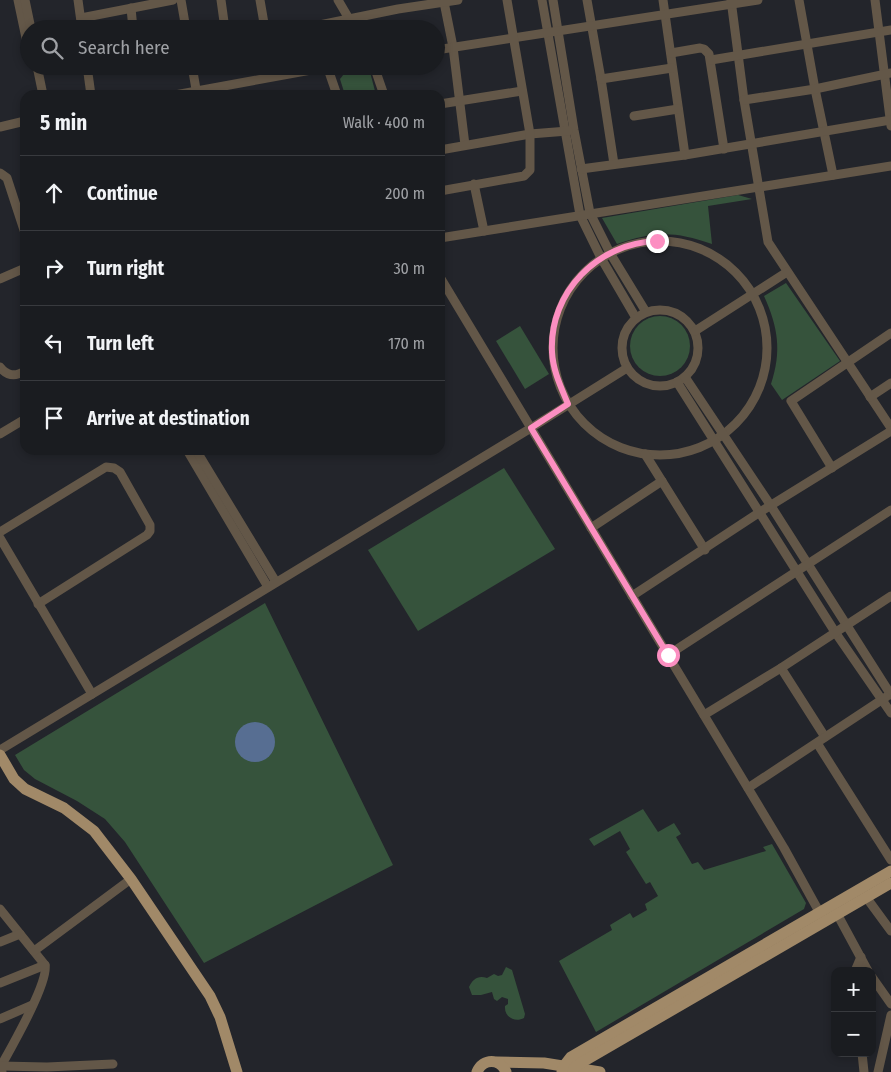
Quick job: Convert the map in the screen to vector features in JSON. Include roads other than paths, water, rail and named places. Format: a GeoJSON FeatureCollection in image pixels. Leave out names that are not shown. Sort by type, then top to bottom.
{"type":"FeatureCollection","features":[{"type":"Feature","properties":{"kind":"main road"},"geometry":{"type":"LineString","coordinates":[[0,755],[14,779],[25,789],[64,808],[94,831],[131,879],[210,996],[220,1016],[237,1072]]}},
{"type":"Feature","properties":{"kind":"main road"},"geometry":{"type":"LineString","coordinates":[[568,1069],[822,917],[891,871]]}},
{"type":"Feature","properties":{"kind":"main road"},"geometry":{"type":"LineString","coordinates":[[834,909],[866,896],[891,882]]}},
{"type":"Feature","properties":{"kind":"main road"},"geometry":{"type":"LineString","coordinates":[[568,1069],[571,1057],[822,917]]}},
{"type":"Feature","properties":{"kind":"main road"},"geometry":{"type":"LineString","coordinates":[[476,1071],[484,1063],[554,1060],[580,1052]]}},
{"type":"Feature","properties":{"kind":"main road"},"geometry":{"type":"LineString","coordinates":[[529,1061],[568,1069],[600,1072]]}},
{"type":"Feature","properties":{"kind":"main road"},"geometry":{"type":"LineString","coordinates":[[496,1062],[504,1067],[506,1072]]}},
{"type":"Feature","properties":{"kind":"street"},"geometry":{"type":"LineString","coordinates":[[18,0],[22,20]]}},
{"type":"Feature","properties":{"kind":"street"},"geometry":{"type":"LineString","coordinates":[[25,0],[28,20]]}},
{"type":"Feature","properties":{"kind":"street"},"geometry":{"type":"LineString","coordinates":[[78,0],[81,18],[173,0]]}},
{"type":"Feature","properties":{"kind":"street"},"geometry":{"type":"LineString","coordinates":[[181,0],[184,20]]}},
{"type":"Feature","properties":{"kind":"street"},"geometry":{"type":"LineString","coordinates":[[221,0],[224,20]]}},
{"type":"Feature","properties":{"kind":"street"},"geometry":{"type":"LineString","coordinates":[[260,0],[263,20]]}},
{"type":"Feature","properties":{"kind":"street"},"geometry":{"type":"LineString","coordinates":[[338,0],[349,18]]}},
{"type":"Feature","properties":{"kind":"street"},"geometry":{"type":"LineString","coordinates":[[340,20],[397,4],[458,0]]}},
{"type":"Feature","properties":{"kind":"street"},"geometry":{"type":"LineString","coordinates":[[445,190],[524,176],[530,170],[530,134],[506,0]]}},
{"type":"Feature","properties":{"kind":"street"},"geometry":{"type":"LineString","coordinates":[[542,0],[547,34],[569,131],[581,169],[590,214],[646,312]]}},
{"type":"Feature","properties":{"kind":"street"},"geometry":{"type":"LineString","coordinates":[[553,0],[580,215],[600,258],[636,318]]}},
{"type":"Feature","properties":{"kind":"street"},"geometry":{"type":"LineString","coordinates":[[587,0],[614,164]]}},
{"type":"Feature","properties":{"kind":"street"},"geometry":{"type":"LineString","coordinates":[[664,0],[685,156]]}},
{"type":"Feature","properties":{"kind":"street"},"geometry":{"type":"LineString","coordinates":[[445,48],[547,34],[732,2],[758,0]]}},
{"type":"Feature","properties":{"kind":"street"},"geometry":{"type":"LineString","coordinates":[[799,0],[823,132],[833,175]]}},
{"type":"Feature","properties":{"kind":"street"},"geometry":{"type":"LineString","coordinates":[[581,169],[685,156],[890,122],[888,74],[874,0]]}},
{"type":"Feature","properties":{"kind":"street"},"geometry":{"type":"LineString","coordinates":[[444,2],[453,47],[465,145]]}},
{"type":"Feature","properties":{"kind":"street"},"geometry":{"type":"LineString","coordinates":[[632,596],[705,550],[760,512],[891,430],[768,242],[737,56],[732,2]]}},
{"type":"Feature","properties":{"kind":"street"},"geometry":{"type":"LineString","coordinates":[[131,8],[132,20]]}},
{"type":"Feature","properties":{"kind":"street"},"geometry":{"type":"LineString","coordinates":[[711,60],[891,30]]}},
{"type":"Feature","properties":{"kind":"street"},"geometry":{"type":"LineString","coordinates":[[671,53],[700,48],[706,51],[711,60],[724,149]]}},
{"type":"Feature","properties":{"kind":"street"},"geometry":{"type":"LineString","coordinates":[[601,79],[672,68]]}},
{"type":"Feature","properties":{"kind":"street"},"geometry":{"type":"LineString","coordinates":[[744,100],[815,90],[888,74]]}},
{"type":"Feature","properties":{"kind":"street"},"geometry":{"type":"LineString","coordinates":[[33,75],[35,90]]}},
{"type":"Feature","properties":{"kind":"street"},"geometry":{"type":"LineString","coordinates":[[39,75],[42,90]]}},
{"type":"Feature","properties":{"kind":"street"},"geometry":{"type":"LineString","coordinates":[[89,75],[90,90]]}},
{"type":"Feature","properties":{"kind":"street"},"geometry":{"type":"LineString","coordinates":[[194,75],[196,90]]}},
{"type":"Feature","properties":{"kind":"street"},"geometry":{"type":"LineString","coordinates":[[212,90],[288,75]]}},
{"type":"Feature","properties":{"kind":"street"},"geometry":{"type":"LineString","coordinates":[[331,75],[336,90]]}},
{"type":"Feature","properties":{"kind":"street"},"geometry":{"type":"LineString","coordinates":[[377,75],[382,90]]}},
{"type":"Feature","properties":{"kind":"street"},"geometry":{"type":"LineString","coordinates":[[445,103],[522,92]]}},
{"type":"Feature","properties":{"kind":"street"},"geometry":{"type":"LineString","coordinates":[[634,116],[678,109]]}},
{"type":"Feature","properties":{"kind":"street"},"geometry":{"type":"LineString","coordinates":[[0,125],[20,122]]}},
{"type":"Feature","properties":{"kind":"street"},"geometry":{"type":"LineString","coordinates":[[445,149],[530,134],[569,131]]}},
{"type":"Feature","properties":{"kind":"street"},"geometry":{"type":"LineString","coordinates":[[445,237],[891,166]]}},
{"type":"Feature","properties":{"kind":"street"},"geometry":{"type":"LineString","coordinates":[[0,173],[7,178],[20,218]]}},
{"type":"Feature","properties":{"kind":"street"},"geometry":{"type":"LineString","coordinates":[[474,184],[484,231]]}},
{"type":"Feature","properties":{"kind":"street"},"geometry":{"type":"LineString","coordinates":[[674,241],[697,247],[733,268],[754,293],[762,312],[767,332],[768,353],[765,374],[756,397],[742,417],[715,440],[693,450],[669,455],[645,454],[615,445],[588,428],[568,404],[557,379],[552,352],[555,324],[564,299],[580,276],[600,258],[610,252],[640,242],[674,241]]}},
{"type":"Feature","properties":{"kind":"street"},"geometry":{"type":"LineString","coordinates":[[0,279],[20,270]]}},
{"type":"Feature","properties":{"kind":"street"},"geometry":{"type":"LineString","coordinates":[[695,331],[787,272]]}},
{"type":"Feature","properties":{"kind":"street"},"geometry":{"type":"LineString","coordinates":[[445,285],[784,848],[822,917]]}},
{"type":"Feature","properties":{"kind":"street"},"geometry":{"type":"LineString","coordinates":[[660,309],[674,312],[687,320],[695,331],[699,348],[695,364],[681,380],[664,386],[650,385],[637,378],[627,368],[622,355],[622,341],[627,328],[636,318],[646,312],[660,309]]}},
{"type":"Feature","properties":{"kind":"street"},"geometry":{"type":"LineString","coordinates":[[832,468],[791,401],[891,333]]}},
{"type":"Feature","properties":{"kind":"street"},"geometry":{"type":"LineString","coordinates":[[0,366],[6,374],[12,376],[20,374]]}},
{"type":"Feature","properties":{"kind":"street"},"geometry":{"type":"LineString","coordinates":[[0,750],[627,368]]}},
{"type":"Feature","properties":{"kind":"street"},"geometry":{"type":"LineString","coordinates":[[681,380],[724,434],[847,624],[889,696],[891,713]]}},
{"type":"Feature","properties":{"kind":"street"},"geometry":{"type":"LineString","coordinates":[[681,380],[715,440],[835,632],[889,696]]}},
{"type":"Feature","properties":{"kind":"street"},"geometry":{"type":"LineString","coordinates":[[870,397],[891,382]]}},
{"type":"Feature","properties":{"kind":"street"},"geometry":{"type":"LineString","coordinates":[[0,434],[20,422]]}},
{"type":"Feature","properties":{"kind":"street"},"geometry":{"type":"LineString","coordinates":[[645,454],[705,550]]}},
{"type":"Feature","properties":{"kind":"street"},"geometry":{"type":"LineString","coordinates":[[190,455],[272,584]]}},
{"type":"Feature","properties":{"kind":"street"},"geometry":{"type":"LineString","coordinates":[[199,455],[229,514]]}},
{"type":"Feature","properties":{"kind":"street"},"geometry":{"type":"LineString","coordinates":[[0,532],[106,467],[114,468],[120,472],[150,525],[150,531],[147,535],[38,604]]}},
{"type":"Feature","properties":{"kind":"street"},"geometry":{"type":"LineString","coordinates":[[591,528],[662,481]]}},
{"type":"Feature","properties":{"kind":"street"},"geometry":{"type":"LineString","coordinates":[[668,655],[891,510]]}},
{"type":"Feature","properties":{"kind":"street"},"geometry":{"type":"LineString","coordinates":[[0,538],[92,694]]}},
{"type":"Feature","properties":{"kind":"street"},"geometry":{"type":"LineString","coordinates":[[704,715],[781,668],[891,596]]}},
{"type":"Feature","properties":{"kind":"street"},"geometry":{"type":"LineString","coordinates":[[781,668],[825,736]]}},
{"type":"Feature","properties":{"kind":"street"},"geometry":{"type":"LineString","coordinates":[[748,788],[889,696]]}},
{"type":"Feature","properties":{"kind":"street"},"geometry":{"type":"LineString","coordinates":[[816,743],[891,860]]}},
{"type":"Feature","properties":{"kind":"street"},"geometry":{"type":"LineString","coordinates":[[34,951],[131,879]]}},
{"type":"Feature","properties":{"kind":"street"},"geometry":{"type":"LineString","coordinates":[[866,896],[891,931]]}},
{"type":"Feature","properties":{"kind":"street"},"geometry":{"type":"LineString","coordinates":[[0,909],[45,965],[46,971],[32,1005],[1,1068],[49,1070],[112,1064]]}},
{"type":"Feature","properties":{"kind":"street"},"geometry":{"type":"LineString","coordinates":[[834,909],[866,967]]}},
{"type":"Feature","properties":{"kind":"street"},"geometry":{"type":"LineString","coordinates":[[0,942],[20,934]]}},
{"type":"Feature","properties":{"kind":"street"},"geometry":{"type":"LineString","coordinates":[[856,967],[861,957]]}},
{"type":"Feature","properties":{"kind":"street"},"geometry":{"type":"LineString","coordinates":[[0,983],[45,965]]}},
{"type":"Feature","properties":{"kind":"street"},"geometry":{"type":"LineString","coordinates":[[876,983],[891,1004]]}},
{"type":"Feature","properties":{"kind":"street"},"geometry":{"type":"LineString","coordinates":[[0,1018],[32,1005]]}},
{"type":"Feature","properties":{"kind":"street"},"geometry":{"type":"LineString","coordinates":[[878,1072],[891,1015]]}},
{"type":"Feature","properties":{"kind":"street"},"geometry":{"type":"LineString","coordinates":[[862,1057],[864,1072]]}},
{"type":"Feature","properties":{"kind":"water"},"geometry":{"type":"Polygon","coordinates":[[[259,722],[266,725],[272,731],[275,742],[274,750],[266,759],[259,762],[251,762],[244,759],[236,750],[235,738],[238,731],[247,723],[259,722]]]}}]}
